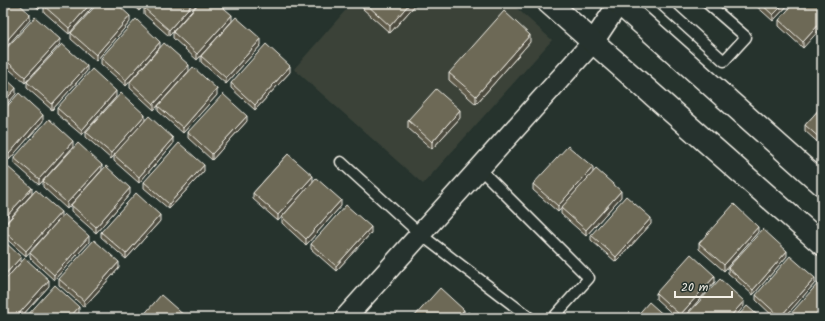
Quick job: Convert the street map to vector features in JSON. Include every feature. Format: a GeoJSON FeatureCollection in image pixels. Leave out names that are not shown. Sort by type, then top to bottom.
{"type":"FeatureCollection","features":[{"type":"Feature","properties":{"kind":"street"},"geometry":{"type":"LineString","coordinates":[[549,3],[822,244]]}},
{"type":"Feature","properties":{"kind":"street"},"geometry":{"type":"LineString","coordinates":[[345,318],[592,42],[619,3],[822,184]]}},
{"type":"Feature","properties":{"kind":"lane"},"geometry":{"type":"LineString","coordinates":[[660,3],[724,61],[746,37],[707,3]]}},
{"type":"Feature","properties":{"kind":"lane"},"geometry":{"type":"LineString","coordinates":[[342,162],[420,234],[530,318]]}},
{"type":"Feature","properties":{"kind":"lane"},"geometry":{"type":"LineString","coordinates":[[479,168],[589,278],[553,318]]}},
{"type":"Feature","properties":{"kind":"shaded area"},"geometry":{"type":"Polygon","coordinates":[[[352,3],[511,3],[552,40],[423,184],[294,69],[352,3]]]}},
{"type":"Feature","properties":{"kind":"building"},"geometry":{"type":"Polygon","coordinates":[[[3,3],[18,3],[30,14],[3,45],[3,3]]]}},
{"type":"Feature","properties":{"kind":"building"},"geometry":{"type":"Polygon","coordinates":[[[47,3],[91,3],[69,28],[44,6],[47,3]]]}},
{"type":"Feature","properties":{"kind":"building"},"geometry":{"type":"Polygon","coordinates":[[[98,3],[116,3],[130,16],[96,55],[71,33],[98,3]]]}},
{"type":"Feature","properties":{"kind":"building"},"geometry":{"type":"Polygon","coordinates":[[[149,3],[193,3],[169,30],[144,8],[149,3]]]}},
{"type":"Feature","properties":{"kind":"building"},"geometry":{"type":"Polygon","coordinates":[[[199,3],[218,3],[232,15],[197,54],[173,32],[199,3]]]}},
{"type":"Feature","properties":{"kind":"building"},"geometry":{"type":"Polygon","coordinates":[[[365,3],[410,3],[390,26],[365,3]]]}},
{"type":"Feature","properties":{"kind":"building"},"geometry":{"type":"Polygon","coordinates":[[[760,3],[785,3],[773,15],[760,3]]]}},
{"type":"Feature","properties":{"kind":"building"},"geometry":{"type":"Polygon","coordinates":[[[794,3],[822,3],[822,21],[803,42],[779,20],[794,3]]]}},
{"type":"Feature","properties":{"kind":"building"},"geometry":{"type":"Polygon","coordinates":[[[504,11],[530,35],[476,96],[449,73],[504,11]]]}},
{"type":"Feature","properties":{"kind":"building"},"geometry":{"type":"Polygon","coordinates":[[[35,17],[60,39],[25,77],[3,58],[3,52],[35,17]]]}},
{"type":"Feature","properties":{"kind":"building"},"geometry":{"type":"Polygon","coordinates":[[[236,17],[261,39],[226,78],[201,56],[236,17]]]}},
{"type":"Feature","properties":{"kind":"building"},"geometry":{"type":"Polygon","coordinates":[[[136,19],[160,42],[126,80],[101,58],[136,19]]]}},
{"type":"Feature","properties":{"kind":"building"},"geometry":{"type":"Polygon","coordinates":[[[164,43],[189,65],[154,104],[130,82],[164,43]]]}},
{"type":"Feature","properties":{"kind":"building"},"geometry":{"type":"Polygon","coordinates":[[[62,44],[87,66],[52,104],[27,82],[62,44]]]}},
{"type":"Feature","properties":{"kind":"building"},"geometry":{"type":"Polygon","coordinates":[[[266,44],[290,66],[255,105],[231,83],[266,44]]]}},
{"type":"Feature","properties":{"kind":"building"},"geometry":{"type":"Polygon","coordinates":[[[193,67],[217,89],[183,128],[158,106],[193,67]]]}},
{"type":"Feature","properties":{"kind":"building"},"geometry":{"type":"Polygon","coordinates":[[[92,69],[116,91],[82,130],[57,108],[92,69]]]}},
{"type":"Feature","properties":{"kind":"building"},"geometry":{"type":"Polygon","coordinates":[[[3,76],[16,88],[3,103],[3,76]]]}},
{"type":"Feature","properties":{"kind":"building"},"geometry":{"type":"Polygon","coordinates":[[[436,89],[460,110],[432,142],[408,120],[436,89]]]}},
{"type":"Feature","properties":{"kind":"building"},"geometry":{"type":"Polygon","coordinates":[[[19,93],[43,115],[9,154],[3,149],[3,111],[19,93]]]}},
{"type":"Feature","properties":{"kind":"building"},"geometry":{"type":"Polygon","coordinates":[[[121,93],[145,115],[111,153],[86,132],[121,93]]]}},
{"type":"Feature","properties":{"kind":"building"},"geometry":{"type":"Polygon","coordinates":[[[223,94],[247,116],[212,154],[188,132],[223,94]]]}},
{"type":"Feature","properties":{"kind":"building"},"geometry":{"type":"Polygon","coordinates":[[[822,106],[822,140],[805,125],[822,106]]]}},
{"type":"Feature","properties":{"kind":"building"},"geometry":{"type":"Polygon","coordinates":[[[149,116],[173,138],[139,177],[114,155],[149,116]]]}},
{"type":"Feature","properties":{"kind":"building"},"geometry":{"type":"Polygon","coordinates":[[[49,119],[73,141],[39,179],[14,158],[49,119]]]}},
{"type":"Feature","properties":{"kind":"building"},"geometry":{"type":"Polygon","coordinates":[[[78,143],[102,165],[67,203],[43,181],[78,143]]]}},
{"type":"Feature","properties":{"kind":"building"},"geometry":{"type":"Polygon","coordinates":[[[179,143],[204,165],[169,204],[144,182],[179,143]]]}},
{"type":"Feature","properties":{"kind":"building"},"geometry":{"type":"Polygon","coordinates":[[[568,146],[593,167],[558,206],[533,184],[568,146]]]}},
{"type":"Feature","properties":{"kind":"building"},"geometry":{"type":"Polygon","coordinates":[[[288,154],[313,176],[278,215],[253,193],[288,154]]]}},
{"type":"Feature","properties":{"kind":"building"},"geometry":{"type":"Polygon","coordinates":[[[7,166],[32,188],[3,220],[3,171],[7,166]]]}},
{"type":"Feature","properties":{"kind":"building"},"geometry":{"type":"Polygon","coordinates":[[[106,166],[130,188],[96,227],[71,205],[106,166]]]}},
{"type":"Feature","properties":{"kind":"building"},"geometry":{"type":"Polygon","coordinates":[[[596,169],[621,191],[586,230],[561,208],[596,169]]]}},
{"type":"Feature","properties":{"kind":"building"},"geometry":{"type":"Polygon","coordinates":[[[316,178],[341,200],[306,239],[282,217],[316,178]]]}},
{"type":"Feature","properties":{"kind":"building"},"geometry":{"type":"Polygon","coordinates":[[[36,190],[61,212],[26,251],[3,230],[3,227],[36,190]]]}},
{"type":"Feature","properties":{"kind":"building"},"geometry":{"type":"Polygon","coordinates":[[[136,193],[160,215],[126,254],[101,232],[136,193]]]}},
{"type":"Feature","properties":{"kind":"building"},"geometry":{"type":"Polygon","coordinates":[[[626,196],[651,218],[616,257],[591,235],[626,196]]]}},
{"type":"Feature","properties":{"kind":"building"},"geometry":{"type":"Polygon","coordinates":[[[734,204],[758,227],[724,265],[699,243],[734,204]]]}},
{"type":"Feature","properties":{"kind":"building"},"geometry":{"type":"Polygon","coordinates":[[[346,205],[371,227],[336,266],[311,244],[346,205]]]}},
{"type":"Feature","properties":{"kind":"building"},"geometry":{"type":"Polygon","coordinates":[[[64,214],[89,236],[54,275],[30,253],[64,214]]]}},
{"type":"Feature","properties":{"kind":"building"},"geometry":{"type":"Polygon","coordinates":[[[763,229],[787,251],[753,290],[728,268],[763,229]]]}},
{"type":"Feature","properties":{"kind":"building"},"geometry":{"type":"Polygon","coordinates":[[[3,240],[21,257],[3,277],[3,240]]]}},
{"type":"Feature","properties":{"kind":"building"},"geometry":{"type":"Polygon","coordinates":[[[94,240],[119,262],[84,301],[59,279],[94,240]]]}},
{"type":"Feature","properties":{"kind":"building"},"geometry":{"type":"Polygon","coordinates":[[[691,254],[715,276],[680,315],[656,293],[691,254]]]}},
{"type":"Feature","properties":{"kind":"building"},"geometry":{"type":"Polygon","coordinates":[[[790,256],[815,278],[780,317],[756,295],[790,256]]]}},
{"type":"Feature","properties":{"kind":"building"},"geometry":{"type":"Polygon","coordinates":[[[25,258],[49,280],[15,318],[13,318],[3,309],[3,282],[25,258]]]}},
{"type":"Feature","properties":{"kind":"building"},"geometry":{"type":"Polygon","coordinates":[[[720,279],[744,301],[729,318],[686,318],[685,317],[720,279]]]}},
{"type":"Feature","properties":{"kind":"building"},"geometry":{"type":"Polygon","coordinates":[[[820,281],[822,283],[822,318],[787,318],[820,281]]]}},
{"type":"Feature","properties":{"kind":"building"},"geometry":{"type":"Polygon","coordinates":[[[55,285],[79,307],[69,318],[25,318],[55,285]]]}},
{"type":"Feature","properties":{"kind":"building"},"geometry":{"type":"Polygon","coordinates":[[[440,288],[464,310],[457,318],[413,318],[440,288]]]}},
{"type":"Feature","properties":{"kind":"building"},"geometry":{"type":"Polygon","coordinates":[[[161,295],[186,317],[141,318],[161,295]]]}},
{"type":"Feature","properties":{"kind":"building"},"geometry":{"type":"Polygon","coordinates":[[[649,302],[667,318],[635,318],[649,302]]]}},
{"type":"Feature","properties":{"kind":"building"},"geometry":{"type":"Polygon","coordinates":[[[747,306],[761,318],[736,318],[747,306]]]}},
{"type":"Feature","properties":{"kind":"building"},"geometry":{"type":"Polygon","coordinates":[[[468,312],[475,318],[463,318],[468,312]]]}}]}
